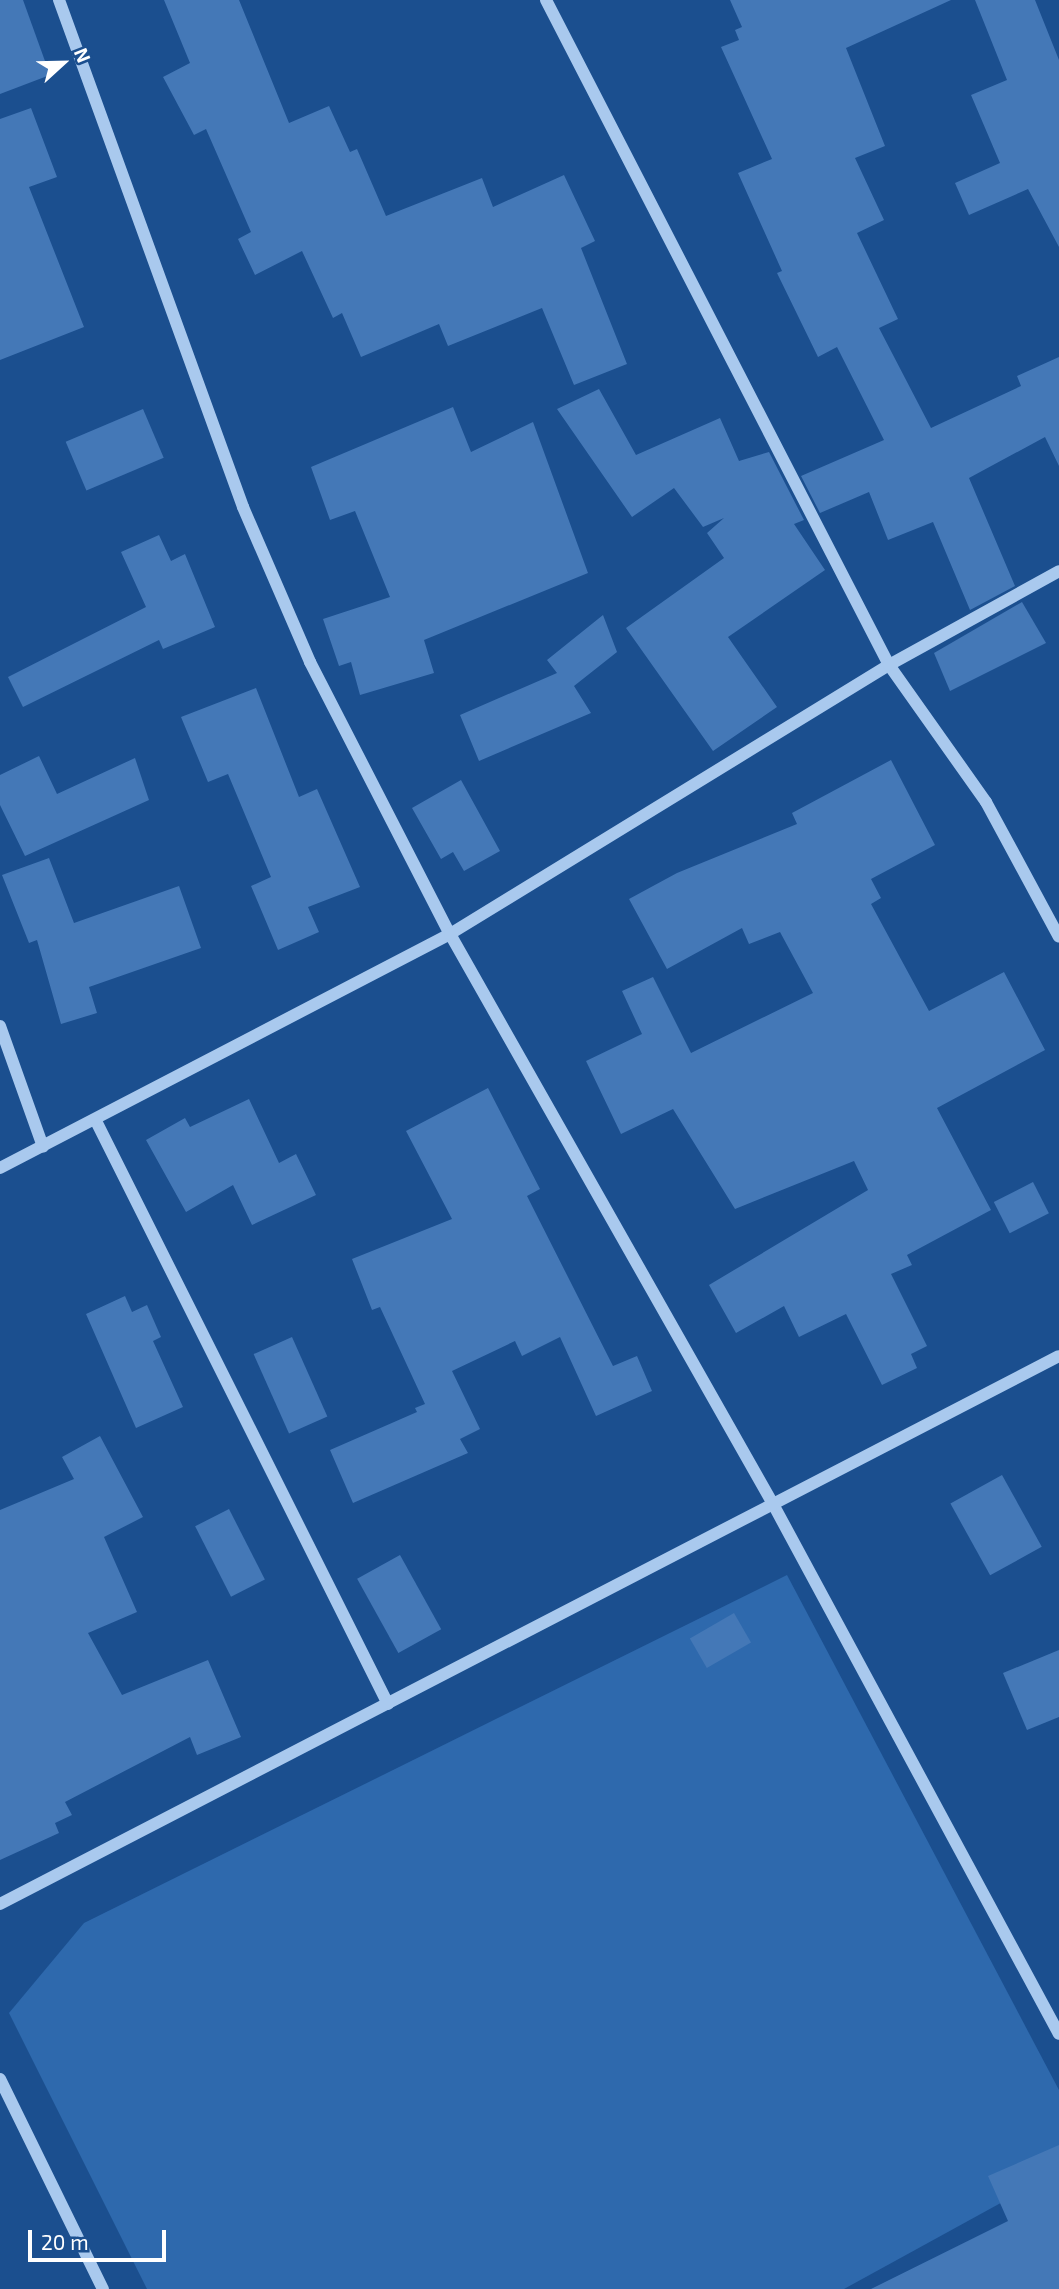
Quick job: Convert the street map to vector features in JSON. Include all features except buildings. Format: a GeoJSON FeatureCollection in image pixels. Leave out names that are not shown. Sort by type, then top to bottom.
{"type":"FeatureCollection","features":[{"type":"Feature","properties":{"kind":"street"},"geometry":{"type":"LineString","coordinates":[[60,0],[243,507],[310,662],[450,934],[773,1504],[1059,2034]]}},
{"type":"Feature","properties":{"kind":"street"},"geometry":{"type":"LineString","coordinates":[[546,0],[889,665],[986,802],[1059,937]]}},
{"type":"Feature","properties":{"kind":"street"},"geometry":{"type":"LineString","coordinates":[[0,1168],[96,1121],[450,934],[889,665],[1059,571]]}},
{"type":"Feature","properties":{"kind":"street"},"geometry":{"type":"LineString","coordinates":[[0,1026],[43,1147]]}},
{"type":"Feature","properties":{"kind":"street"},"geometry":{"type":"LineString","coordinates":[[96,1121],[388,1704]]}},
{"type":"Feature","properties":{"kind":"street"},"geometry":{"type":"LineString","coordinates":[[0,1904],[1059,1356]]}},
{"type":"Feature","properties":{"kind":"street"},"geometry":{"type":"LineString","coordinates":[[0,2079],[103,2289]]}},
{"type":"Feature","properties":{"kind":"shaded area"},"geometry":{"type":"Polygon","coordinates":[[[787,1575],[1059,2090],[1059,2171],[844,2289],[147,2289],[9,2013],[84,1923],[787,1575]]]}}]}
